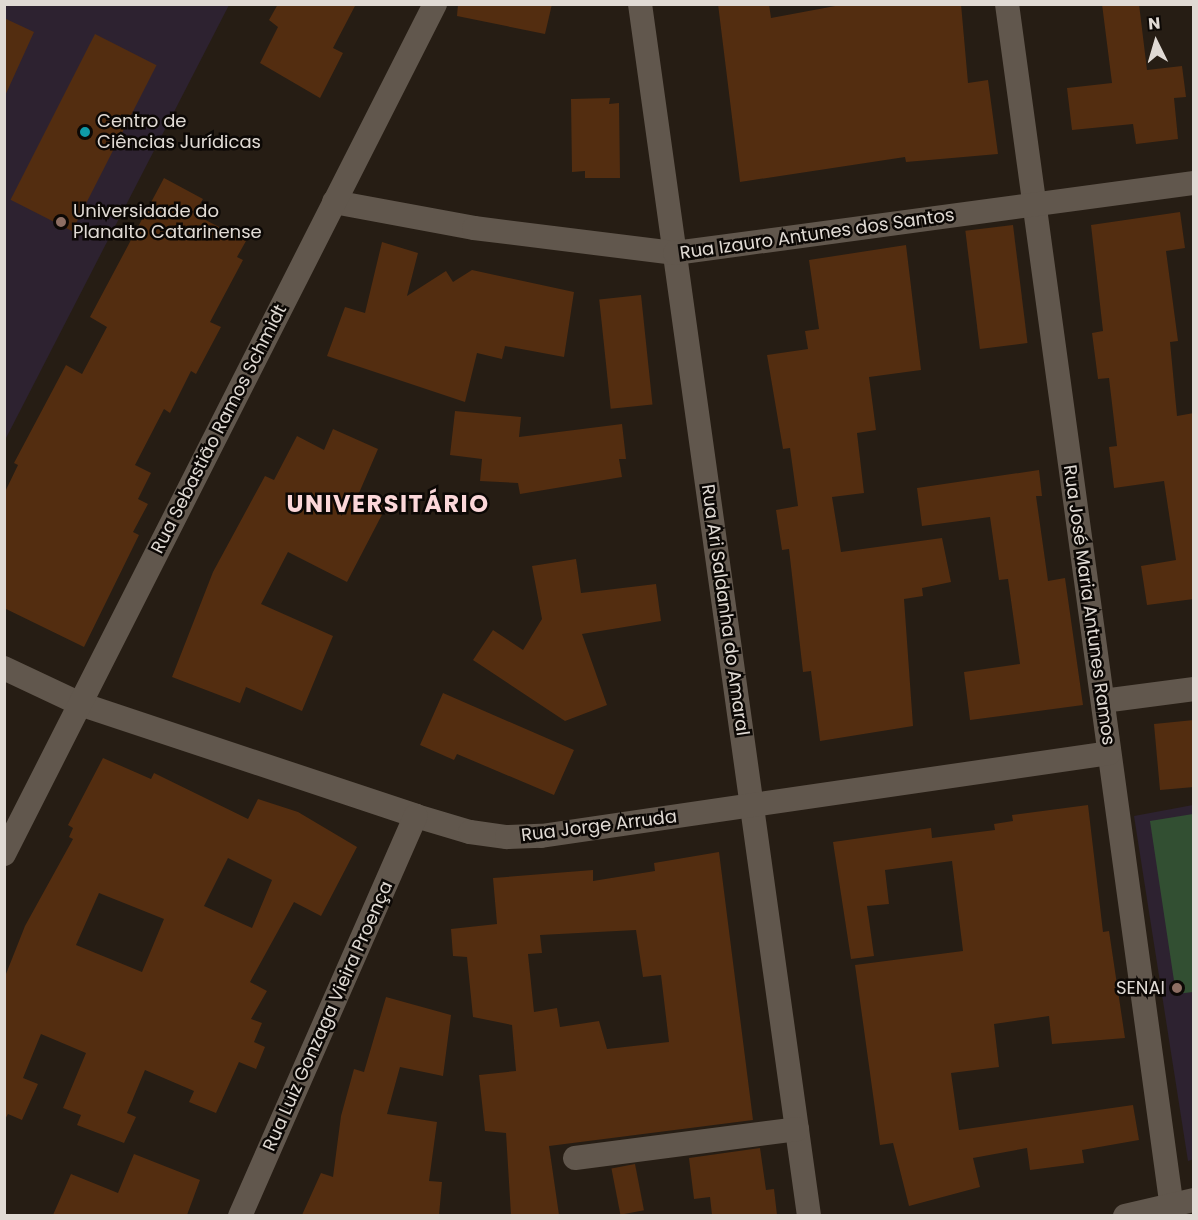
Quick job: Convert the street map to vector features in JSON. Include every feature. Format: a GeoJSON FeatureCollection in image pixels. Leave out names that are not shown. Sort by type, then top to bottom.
{"type":"FeatureCollection","features":[{"type":"Feature","properties":{"kind":"street","name":"Rua Sebastião Ramos Schmidt"},"geometry":{"type":"LineString","coordinates":[[4,854],[435,4]]}},
{"type":"Feature","properties":{"kind":"street","name":"Rua Ari Saldanha do Amaral"},"geometry":{"type":"LineString","coordinates":[[640,4],[809,1215]]}},
{"type":"Feature","properties":{"kind":"street","name":"Rua José Maria Antunes Ramos"},"geometry":{"type":"LineString","coordinates":[[1007,4],[1109,753],[1179,1207]]}},
{"type":"Feature","properties":{"kind":"street","name":"Rua Izauro Antunes dos Santos"},"geometry":{"type":"LineString","coordinates":[[334,202],[474,228],[675,253],[1194,183]]}},
{"type":"Feature","properties":{"kind":"street","name":"Rua Jorge Arruda"},"geometry":{"type":"LineString","coordinates":[[4,668],[80,704],[416,816],[470,832],[507,837],[752,806],[1109,753]]}},
{"type":"Feature","properties":{"kind":"street"},"geometry":{"type":"LineString","coordinates":[[1102,701],[1194,689]]}},
{"type":"Feature","properties":{"kind":"street","name":"Rua Luiz Gonzaga Vieira Proença"},"geometry":{"type":"LineString","coordinates":[[240,1215],[416,816]]}},
{"type":"Feature","properties":{"kind":"street"},"geometry":{"type":"LineString","coordinates":[[575,1158],[797,1129]]}},
{"type":"Feature","properties":{"kind":"street"},"geometry":{"type":"LineString","coordinates":[[1125,1215],[1179,1207]]}},
{"type":"Feature","properties":{"kind":"shaded area","name":"Universidade do Planalto Catarinense"},"geometry":{"type":"Polygon","coordinates":[[[5,5],[229,5],[5,440],[5,5]]]}},
{"type":"Feature","properties":{"kind":"shaded area","name":"SENAI"},"geometry":{"type":"Polygon","coordinates":[[[1193,805],[1194,1159],[1188,1161],[1134,816],[1193,805]]]}},
{"type":"Feature","properties":{"kind":"green space"},"geometry":{"type":"Polygon","coordinates":[[[1193,814],[1193,992],[1176,994],[1150,821],[1193,814]]]}},
{"type":"Feature","properties":{"kind":"building"},"geometry":{"type":"Polygon","coordinates":[[[278,4],[356,4],[333,48],[343,53],[320,98],[260,63],[278,27],[269,20],[278,4]]]}},
{"type":"Feature","properties":{"kind":"building"},"geometry":{"type":"Polygon","coordinates":[[[458,4],[552,4],[545,34],[457,16],[458,4]]]}},
{"type":"Feature","properties":{"kind":"building"},"geometry":{"type":"Polygon","coordinates":[[[718,4],[769,4],[771,18],[846,4],[961,4],[968,83],[988,80],[998,154],[906,162],[905,157],[740,182],[718,4]]]}},
{"type":"Feature","properties":{"kind":"building"},"geometry":{"type":"Polygon","coordinates":[[[1102,4],[1139,4],[1147,70],[1182,66],[1186,97],[1174,98],[1178,139],[1136,144],[1133,124],[1072,130],[1067,88],[1112,83],[1102,4]]]}},
{"type":"Feature","properties":{"kind":"building"},"geometry":{"type":"Polygon","coordinates":[[[4,18],[34,32],[4,98],[4,18]]]}},
{"type":"Feature","properties":{"kind":"building","name":"Centro de Ciências Jurídicas"},"geometry":{"type":"Polygon","coordinates":[[[95,34],[156,65],[72,231],[11,200],[95,34]]]}},
{"type":"Feature","properties":{"kind":"building"},"geometry":{"type":"Polygon","coordinates":[[[610,98],[609,104],[619,103],[620,178],[585,178],[585,171],[572,172],[571,99],[610,98]]]}},
{"type":"Feature","properties":{"kind":"building"},"geometry":{"type":"Polygon","coordinates":[[[164,178],[203,199],[194,214],[246,241],[237,257],[243,260],[210,322],[221,327],[196,374],[191,371],[170,413],[164,409],[135,465],[151,473],[138,499],[148,504],[133,532],[139,535],[84,647],[4,608],[4,494],[18,465],[14,463],[66,365],[82,374],[107,327],[90,317],[164,178]]]}},
{"type":"Feature","properties":{"kind":"building"},"geometry":{"type":"Polygon","coordinates":[[[1180,212],[1185,248],[1166,251],[1178,341],[1170,342],[1177,416],[1194,413],[1194,599],[1147,605],[1141,566],[1176,560],[1164,481],[1114,488],[1109,447],[1117,446],[1109,378],[1098,379],[1092,333],[1103,331],[1091,225],[1180,212]]]}},
{"type":"Feature","properties":{"kind":"building"},"geometry":{"type":"Polygon","coordinates":[[[1013,225],[1028,343],[980,349],[965,231],[1013,225]]]}},
{"type":"Feature","properties":{"kind":"building"},"geometry":{"type":"Polygon","coordinates":[[[382,242],[418,253],[407,296],[446,271],[453,282],[472,270],[574,292],[564,357],[505,346],[502,359],[477,353],[465,402],[327,356],[345,307],[365,313],[382,242]]]}},
{"type":"Feature","properties":{"kind":"building"},"geometry":{"type":"Polygon","coordinates":[[[906,245],[921,370],[869,377],[876,430],[857,433],[864,493],[832,497],[841,552],[942,538],[951,582],[922,588],[923,596],[904,599],[913,726],[820,741],[811,671],[803,672],[789,549],[782,550],[776,510],[798,506],[790,448],[783,449],[767,355],[808,349],[805,331],[819,329],[809,260],[906,245]]]}},
{"type":"Feature","properties":{"kind":"building"},"geometry":{"type":"Polygon","coordinates":[[[641,295],[652,404],[611,409],[599,299],[641,295]]]}},
{"type":"Feature","properties":{"kind":"building"},"geometry":{"type":"Polygon","coordinates":[[[455,411],[521,417],[519,437],[622,424],[626,459],[619,459],[622,477],[520,494],[518,483],[480,481],[482,459],[450,455],[455,411]]]}},
{"type":"Feature","properties":{"kind":"building"},"geometry":{"type":"Polygon","coordinates":[[[333,429],[378,449],[359,493],[387,505],[347,582],[288,552],[261,604],[333,636],[302,711],[246,687],[240,703],[172,677],[213,572],[265,476],[274,480],[297,436],[324,450],[333,429]]]}},
{"type":"Feature","properties":{"kind":"building"},"geometry":{"type":"Polygon","coordinates":[[[1039,470],[1042,496],[1036,496],[1048,581],[1065,578],[1083,705],[970,720],[964,672],[1020,664],[1008,579],[999,580],[990,517],[922,526],[917,488],[1039,470]]]}},
{"type":"Feature","properties":{"kind":"building"},"geometry":{"type":"Polygon","coordinates":[[[576,559],[581,593],[656,584],[661,621],[582,634],[607,705],[565,721],[473,660],[493,630],[523,650],[542,619],[532,566],[576,559]]]}},
{"type":"Feature","properties":{"kind":"building"},"geometry":{"type":"Polygon","coordinates":[[[443,693],[574,750],[554,795],[457,754],[454,760],[420,745],[443,693]]]}},
{"type":"Feature","properties":{"kind":"building"},"geometry":{"type":"Polygon","coordinates":[[[1194,720],[1194,787],[1160,790],[1154,724],[1194,720]]]}},
{"type":"Feature","properties":{"kind":"building"},"geometry":{"type":"Polygon","coordinates":[[[103,758],[151,779],[154,773],[248,819],[258,799],[298,812],[357,847],[321,916],[294,902],[250,982],[267,991],[251,1019],[262,1023],[254,1042],[265,1047],[256,1069],[239,1062],[216,1113],[189,1102],[194,1091],[145,1070],[127,1113],[136,1117],[124,1143],[77,1125],[81,1115],[63,1108],[86,1053],[41,1034],[23,1078],[38,1084],[22,1120],[8,1114],[4,1121],[4,979],[25,926],[73,839],[69,837],[73,828],[68,825],[103,758]],[[228,858],[204,906],[252,928],[272,880],[228,858]],[[99,893],[76,945],[142,972],[164,919],[99,893]]]}},
{"type":"Feature","properties":{"kind":"building"},"geometry":{"type":"Polygon","coordinates":[[[1088,805],[1103,932],[1109,931],[1125,1038],[1052,1044],[1049,1016],[994,1024],[999,1067],[951,1073],[959,1130],[1133,1105],[1139,1140],[1082,1150],[1084,1163],[1030,1170],[1027,1148],[973,1158],[980,1187],[909,1206],[893,1143],[880,1145],[855,965],[963,951],[952,861],[885,870],[889,904],[867,906],[874,956],[851,959],[833,842],[931,828],[932,838],[995,830],[994,824],[1013,821],[1012,815],[1088,805]]]}},
{"type":"Feature","properties":{"kind":"building"},"geometry":{"type":"Polygon","coordinates":[[[719,852],[753,1120],[549,1146],[559,1215],[511,1215],[506,1133],[485,1131],[479,1075],[516,1071],[512,1025],[473,1017],[467,957],[453,956],[451,929],[497,924],[493,878],[593,870],[593,881],[655,871],[654,863],[719,852]],[[636,930],[540,935],[542,953],[528,954],[534,1012],[557,1008],[560,1027],[599,1021],[607,1049],[669,1042],[661,975],[643,977],[636,930]]]}},
{"type":"Feature","properties":{"kind":"building"},"geometry":{"type":"Polygon","coordinates":[[[386,997],[451,1015],[443,1076],[400,1067],[387,1114],[437,1122],[429,1181],[442,1182],[439,1215],[302,1215],[321,1173],[333,1177],[341,1116],[354,1069],[364,1072],[386,997]]]}},
{"type":"Feature","properties":{"kind":"building"},"geometry":{"type":"Polygon","coordinates":[[[760,1148],[766,1190],[774,1189],[777,1215],[712,1215],[710,1197],[694,1199],[689,1158],[760,1148]]]}},
{"type":"Feature","properties":{"kind":"building"},"geometry":{"type":"Polygon","coordinates":[[[134,1154],[200,1180],[187,1215],[53,1215],[71,1174],[118,1193],[134,1154]]]}},
{"type":"Feature","properties":{"kind":"building"},"geometry":{"type":"Polygon","coordinates":[[[635,1164],[644,1210],[620,1215],[611,1169],[635,1164]]]}},
{"type":"Feature","properties":{"kind":"place","name":"Centro de Ciências Jurídicas"},"geometry":{"type":"Point","coordinates":[85,132]}},
{"type":"Feature","properties":{"kind":"place","name":"Universidade do Planalto Catarinense"},"geometry":{"type":"Point","coordinates":[61,222]}},
{"type":"Feature","properties":{"kind":"place","name":"SENAI"},"geometry":{"type":"Point","coordinates":[1177,988]}},
{"type":"Feature","properties":{"kind":"district","name":"UNIVERSITÁRIO"},"geometry":{"type":"Point","coordinates":[388,504]}}]}
